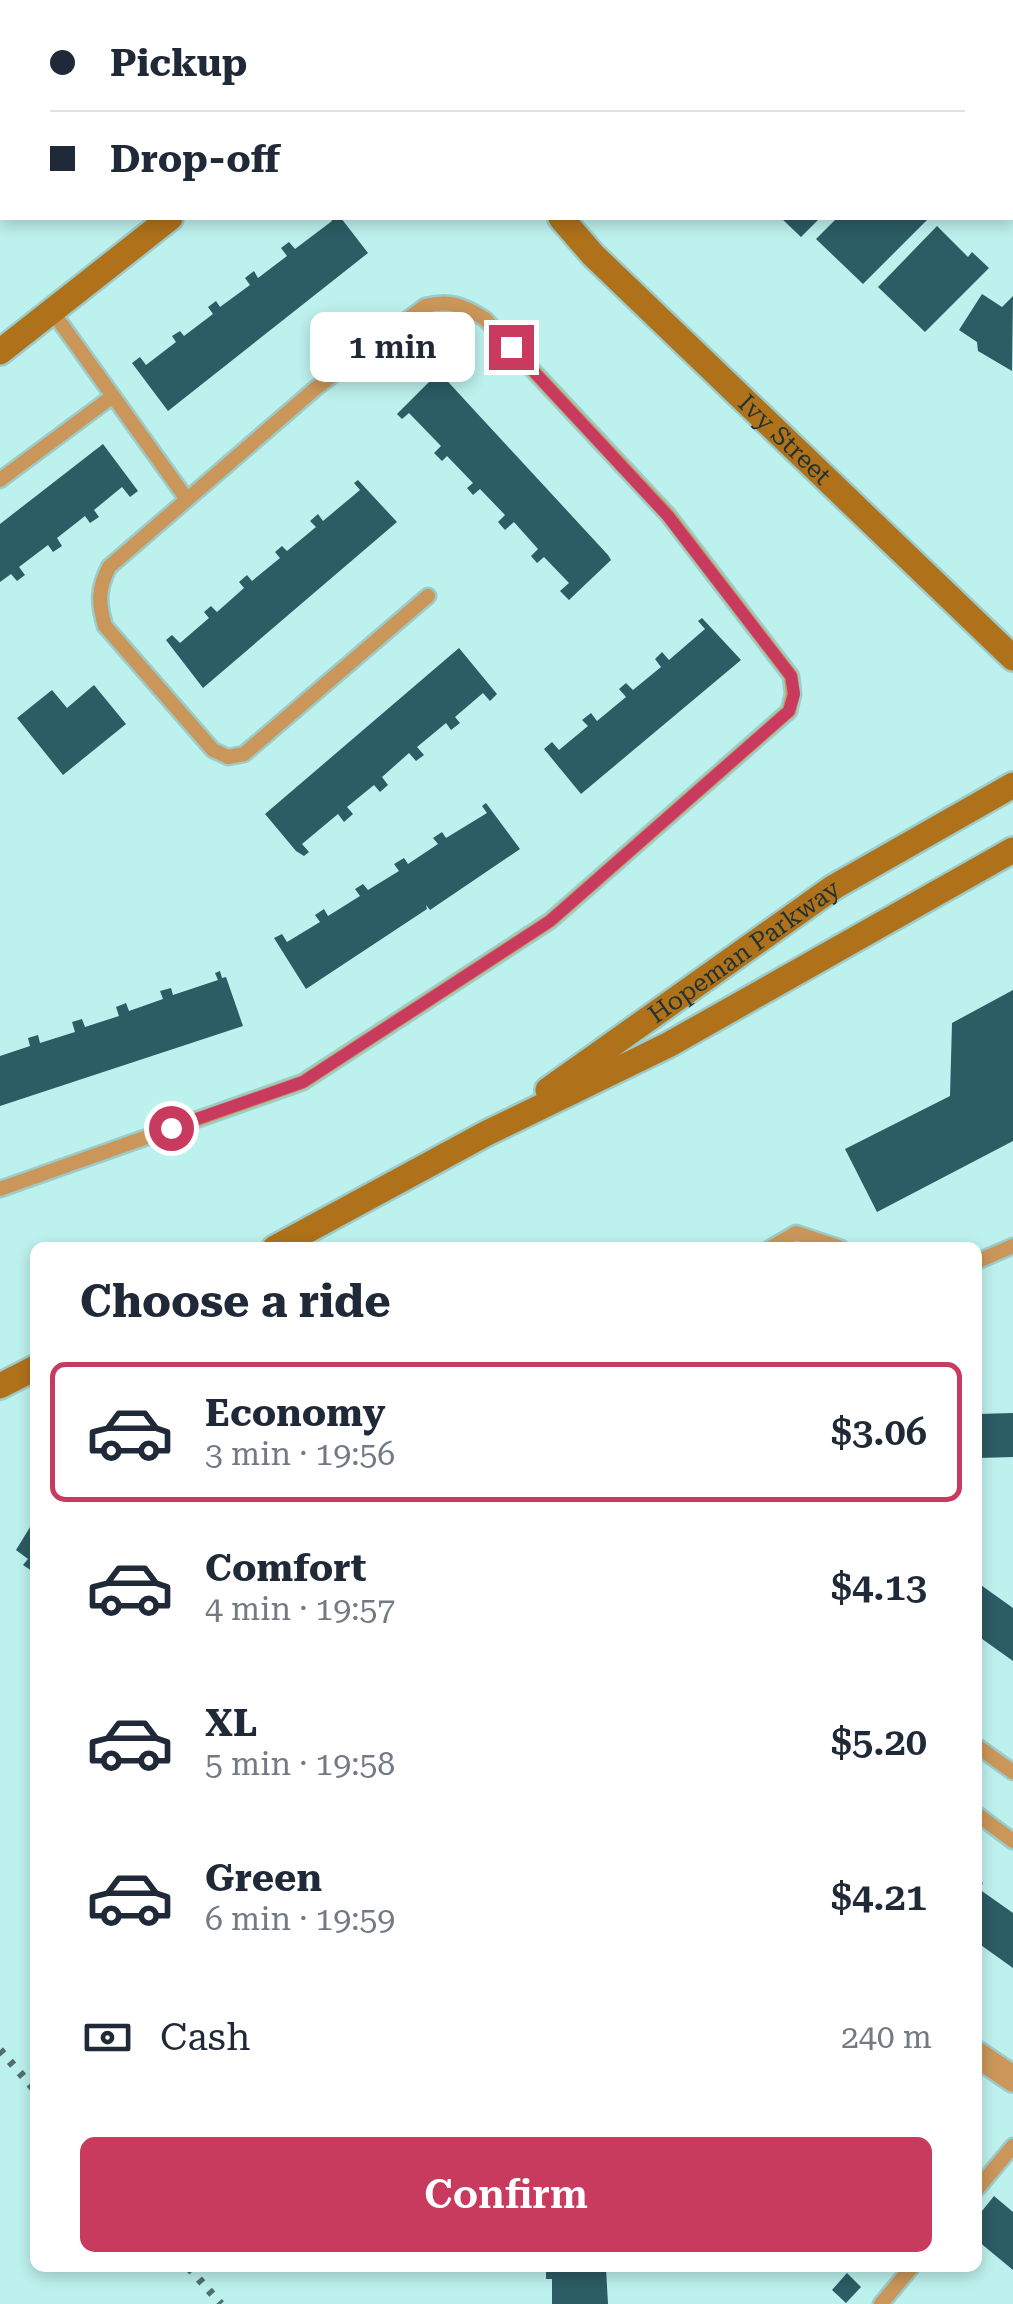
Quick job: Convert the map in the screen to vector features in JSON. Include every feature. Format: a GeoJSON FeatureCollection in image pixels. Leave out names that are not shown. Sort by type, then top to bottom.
{"type":"FeatureCollection","features":[{"type":"Feature","properties":{"kind":"main road"},"geometry":{"type":"LineString","coordinates":[[0,352],[167,220]]}},
{"type":"Feature","properties":{"kind":"main road","name":"Ivy Street"},"geometry":{"type":"LineString","coordinates":[[563,220],[593,256],[1013,658]]}},
{"type":"Feature","properties":{"kind":"main road","name":"Hopeman Parkway"},"geometry":{"type":"LineString","coordinates":[[487,1133],[834,886],[1013,785]]}},
{"type":"Feature","properties":{"kind":"main road","name":"Hopeman Parkway"},"geometry":{"type":"LineString","coordinates":[[286,1242],[487,1133],[668,1044],[1013,850]]}},
{"type":"Feature","properties":{"kind":"main road"},"geometry":{"type":"LineString","coordinates":[[0,1386],[30,1371]]}},
{"type":"Feature","properties":{"kind":"street"},"geometry":{"type":"LineString","coordinates":[[982,2058],[1013,2080]]}},
{"type":"Feature","properties":{"kind":"lane"},"geometry":{"type":"LineString","coordinates":[[0,1189],[303,1082],[550,921],[789,711],[794,694],[791,676],[679,529],[485,319],[462,304],[443,302],[425,306],[316,388],[109,567],[98,604],[105,626],[212,750],[228,756],[244,754],[428,596]]}},
{"type":"Feature","properties":{"kind":"lane"},"geometry":{"type":"LineString","coordinates":[[52,311],[186,498]]}},
{"type":"Feature","properties":{"kind":"lane"},"geometry":{"type":"LineString","coordinates":[[0,480],[113,396]]}},
{"type":"Feature","properties":{"kind":"lane"},"geometry":{"type":"LineString","coordinates":[[780,1242],[796,1233],[823,1242]]}},
{"type":"Feature","properties":{"kind":"lane"},"geometry":{"type":"LineString","coordinates":[[982,1259],[1013,1246]]}},
{"type":"Feature","properties":{"kind":"lane"},"geometry":{"type":"LineString","coordinates":[[982,1750],[1013,1772]]}},
{"type":"Feature","properties":{"kind":"lane"},"geometry":{"type":"LineString","coordinates":[[982,1818],[1011,1836]]}},
{"type":"Feature","properties":{"kind":"lane"},"geometry":{"type":"LineString","coordinates":[[982,2184],[1011,2152]]}},
{"type":"Feature","properties":{"kind":"lane"},"geometry":{"type":"LineString","coordinates":[[881,2304],[907,2272]]}},
{"type":"Feature","properties":{"kind":"building"},"geometry":{"type":"Polygon","coordinates":[[[343,220],[368,253],[168,411],[132,363],[140,357],[146,365],[176,342],[172,336],[180,331],[184,336],[213,314],[208,307],[216,301],[220,307],[250,285],[245,278],[254,271],[258,278],[287,256],[281,248],[289,242],[295,249],[332,221],[343,220]]]}},
{"type":"Feature","properties":{"kind":"building"},"geometry":{"type":"Polygon","coordinates":[[[783,220],[818,220],[801,237],[783,220]]]}},
{"type":"Feature","properties":{"kind":"building"},"geometry":{"type":"Polygon","coordinates":[[[835,220],[927,220],[863,284],[816,239],[835,220]]]}},
{"type":"Feature","properties":{"kind":"building"},"geometry":{"type":"Polygon","coordinates":[[[937,226],[968,257],[972,252],[989,268],[925,332],[878,287],[937,226]]]}},
{"type":"Feature","properties":{"kind":"building"},"geometry":{"type":"Polygon","coordinates":[[[982,294],[1002,307],[1013,296],[1012,371],[978,351],[977,342],[959,330],[982,294]]]}},
{"type":"Feature","properties":{"kind":"building"},"geometry":{"type":"Polygon","coordinates":[[[439,372],[611,560],[569,600],[560,591],[569,583],[544,557],[537,563],[531,556],[538,549],[514,522],[505,530],[498,522],[505,515],[480,489],[473,495],[467,488],[473,483],[447,456],[442,461],[434,453],[441,446],[409,413],[402,419],[397,414],[439,372]]]}},
{"type":"Feature","properties":{"kind":"building"},"geometry":{"type":"Polygon","coordinates":[[[103,444],[138,491],[130,497],[122,487],[94,510],[99,517],[90,523],[85,516],[57,538],[62,546],[53,552],[48,545],[19,567],[25,575],[17,581],[11,574],[0,582],[0,524],[103,444]]]}},
{"type":"Feature","properties":{"kind":"building"},"geometry":{"type":"Polygon","coordinates":[[[358,480],[397,522],[203,688],[166,640],[172,635],[180,643],[209,618],[204,612],[211,606],[217,612],[244,588],[239,582],[247,575],[252,581],[280,558],[275,552],[282,546],[287,551],[316,527],[310,521],[318,514],[323,521],[360,490],[354,483],[358,480]]]}},
{"type":"Feature","properties":{"kind":"building"},"geometry":{"type":"Polygon","coordinates":[[[702,618],[741,660],[581,794],[544,749],[552,742],[559,750],[588,726],[582,720],[591,713],[597,721],[626,697],[619,689],[626,683],[633,690],[661,667],[655,659],[662,652],[669,660],[705,629],[698,621],[702,618]]]}},
{"type":"Feature","properties":{"kind":"building"},"geometry":{"type":"Polygon","coordinates":[[[459,648],[497,694],[490,701],[483,693],[455,717],[460,723],[451,730],[446,723],[417,747],[424,755],[416,761],[409,753],[382,777],[388,785],[380,792],[374,785],[347,807],[353,814],[344,822],[338,814],[302,844],[309,852],[304,856],[296,851],[265,814],[459,648]]]}},
{"type":"Feature","properties":{"kind":"building"},"geometry":{"type":"Polygon","coordinates":[[[94,685],[126,724],[63,775],[17,718],[52,690],[67,708],[94,685]]]}},
{"type":"Feature","properties":{"kind":"building"},"geometry":{"type":"Polygon","coordinates":[[[486,803],[520,849],[430,910],[426,905],[427,909],[306,989],[274,938],[282,934],[287,942],[320,922],[315,915],[324,909],[328,916],[360,896],[355,889],[363,884],[368,890],[399,871],[394,864],[404,858],[408,864],[438,844],[433,838],[442,832],[446,838],[487,813],[482,806],[486,803]]]}},
{"type":"Feature","properties":{"kind":"building"},"geometry":{"type":"Polygon","coordinates":[[[220,971],[222,978],[226,977],[243,1026],[0,1106],[0,1056],[30,1046],[28,1038],[38,1035],[40,1043],[75,1032],[72,1022],[82,1019],[85,1027],[119,1016],[116,1007],[126,1003],[129,1011],[163,999],[160,991],[171,988],[173,995],[218,980],[215,973],[220,971]]]}},
{"type":"Feature","properties":{"kind":"building"},"geometry":{"type":"Polygon","coordinates":[[[1013,990],[1013,1141],[877,1212],[845,1149],[950,1096],[952,1023],[1013,990]]]}},
{"type":"Feature","properties":{"kind":"building"},"geometry":{"type":"Polygon","coordinates":[[[1013,1413],[1013,1457],[982,1458],[982,1414],[1013,1413]]]}},
{"type":"Feature","properties":{"kind":"building"},"geometry":{"type":"Polygon","coordinates":[[[30,1527],[30,1570],[23,1565],[28,1559],[16,1550],[30,1527]]]}},
{"type":"Feature","properties":{"kind":"building"},"geometry":{"type":"Polygon","coordinates":[[[982,1586],[1013,1608],[1013,1661],[982,1639],[982,1586]]]}},
{"type":"Feature","properties":{"kind":"building"},"geometry":{"type":"Polygon","coordinates":[[[982,1891],[1013,1913],[1013,1968],[982,1946],[982,1891]]]}},
{"type":"Feature","properties":{"kind":"building"},"geometry":{"type":"Polygon","coordinates":[[[994,2196],[1013,2212],[1013,2270],[982,2244],[982,2211],[994,2196]]]}},
{"type":"Feature","properties":{"kind":"building"},"geometry":{"type":"Polygon","coordinates":[[[546,2272],[606,2272],[608,2304],[552,2304],[552,2279],[546,2279],[546,2272]]]}},
{"type":"Feature","properties":{"kind":"building"},"geometry":{"type":"Polygon","coordinates":[[[847,2273],[861,2287],[846,2303],[832,2290],[847,2273]]]}},
{"type":"Feature","properties":{"kind":"railway"},"geometry":{"type":"LineString","coordinates":[[0,2050],[30,2084]]}},
{"type":"Feature","properties":{"kind":"railway"},"geometry":{"type":"LineString","coordinates":[[193,2272],[221,2304]]}},
{"type":"Feature","properties":{"kind":"route"},"geometry":{"type":"LineString","coordinates":[[171,1128],[303,1082],[550,921],[789,711],[794,694],[791,676],[702,557],[511,347]]}}]}
